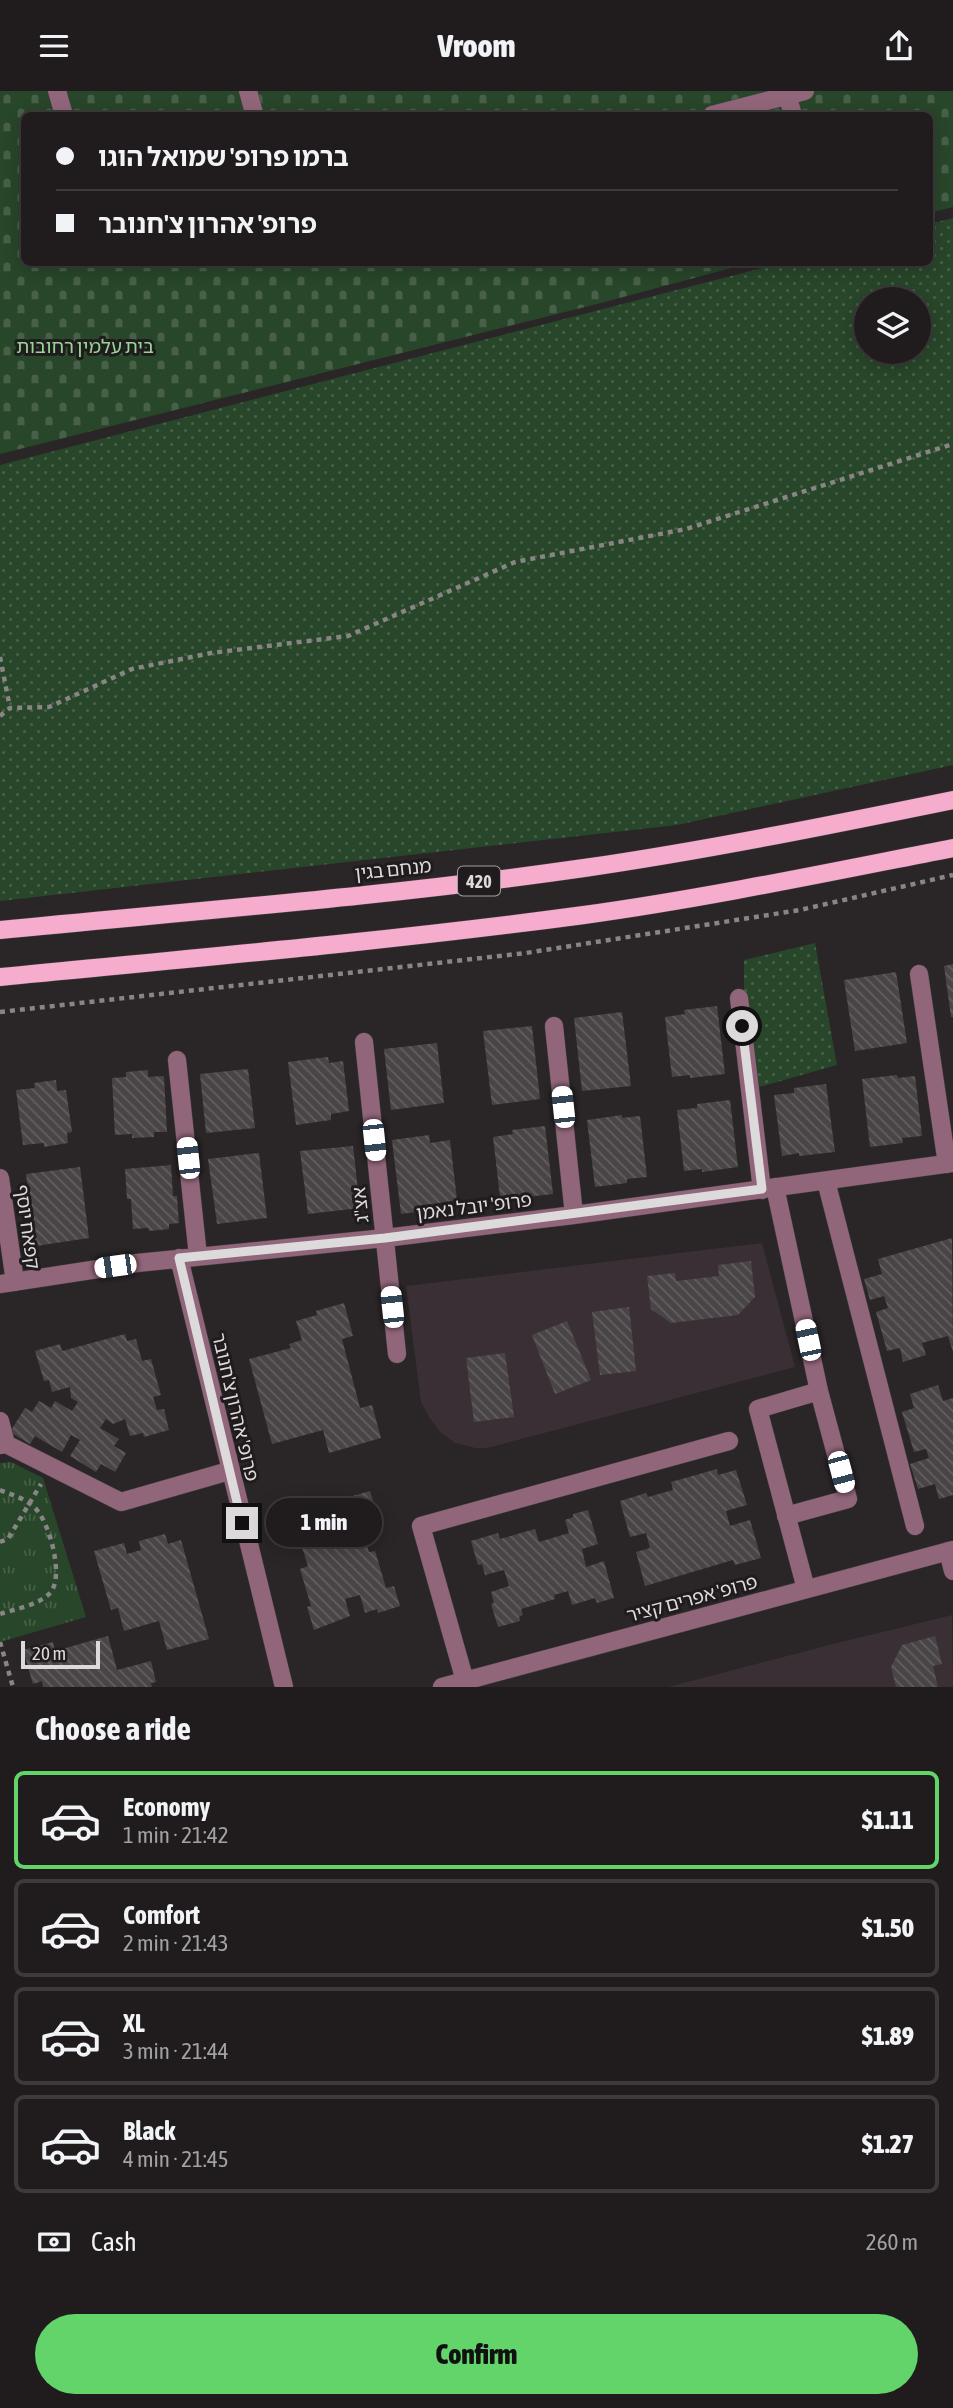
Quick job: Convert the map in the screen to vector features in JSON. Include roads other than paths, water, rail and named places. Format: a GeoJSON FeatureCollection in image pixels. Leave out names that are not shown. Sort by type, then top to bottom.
{"type":"FeatureCollection","features":[{"type":"Feature","properties":{"kind":"main road","name":"מנחם בגין"},"geometry":{"type":"LineString","coordinates":[[0,930],[584,868],[738,842],[953,800]]}},
{"type":"Feature","properties":{"kind":"main road","name":"420"},"geometry":{"type":"LineString","coordinates":[[0,977],[358,941],[582,915],[953,848]]}},
{"type":"Feature","properties":{"kind":"street"},"geometry":{"type":"LineString","coordinates":[[57,91],[63,112]]}},
{"type":"Feature","properties":{"kind":"street"},"geometry":{"type":"LineString","coordinates":[[248,91],[254,112]]}},
{"type":"Feature","properties":{"kind":"street"},"geometry":{"type":"LineString","coordinates":[[723,112],[793,93],[793,112]]}},
{"type":"Feature","properties":{"kind":"street"},"geometry":{"type":"LineString","coordinates":[[919,974],[950,1164]]}},
{"type":"Feature","properties":{"kind":"street"},"geometry":{"type":"LineString","coordinates":[[739,998],[768,1189],[848,1499],[786,1517]]}},
{"type":"Feature","properties":{"kind":"street"},"geometry":{"type":"LineString","coordinates":[[554,1026],[574,1215]]}},
{"type":"Feature","properties":{"kind":"street","name":"אצ\"ג"},"geometry":{"type":"LineString","coordinates":[[363,1042],[397,1354]]}},
{"type":"Feature","properties":{"kind":"street"},"geometry":{"type":"LineString","coordinates":[[177,1060],[198,1256]]}},
{"type":"Feature","properties":{"kind":"street","name":"פרופ' יובל נאמן"},"geometry":{"type":"LineString","coordinates":[[7,1283],[179,1258],[385,1238],[574,1215],[950,1164]]}},
{"type":"Feature","properties":{"kind":"street","name":"קפאח יוסף"},"geometry":{"type":"LineString","coordinates":[[0,1178],[7,1283]]}},
{"type":"Feature","properties":{"kind":"street"},"geometry":{"type":"LineString","coordinates":[[826,1181],[915,1526]]}},
{"type":"Feature","properties":{"kind":"street","name":"פרופ' אהרון צ'חנובר"},"geometry":{"type":"LineString","coordinates":[[179,1258],[284,1687]]}},
{"type":"Feature","properties":{"kind":"street"},"geometry":{"type":"LineString","coordinates":[[806,1589],[758,1409],[819,1391]]}},
{"type":"Feature","properties":{"kind":"street"},"geometry":{"type":"LineString","coordinates":[[0,1421],[3,1444],[121,1502],[229,1471]]}},
{"type":"Feature","properties":{"kind":"street"},"geometry":{"type":"LineString","coordinates":[[465,1681],[421,1526],[729,1441]]}},
{"type":"Feature","properties":{"kind":"street"},"geometry":{"type":"LineString","coordinates":[[950,1550],[953,1571]]}},
{"type":"Feature","properties":{"kind":"street","name":"פרופ' אפרים קציר"},"geometry":{"type":"LineString","coordinates":[[442,1687],[950,1550]]}},
{"type":"Feature","properties":{"kind":"park label","name":"בית עלמין רחובות"},"geometry":{"type":"Point","coordinates":[85,346]}}]}
